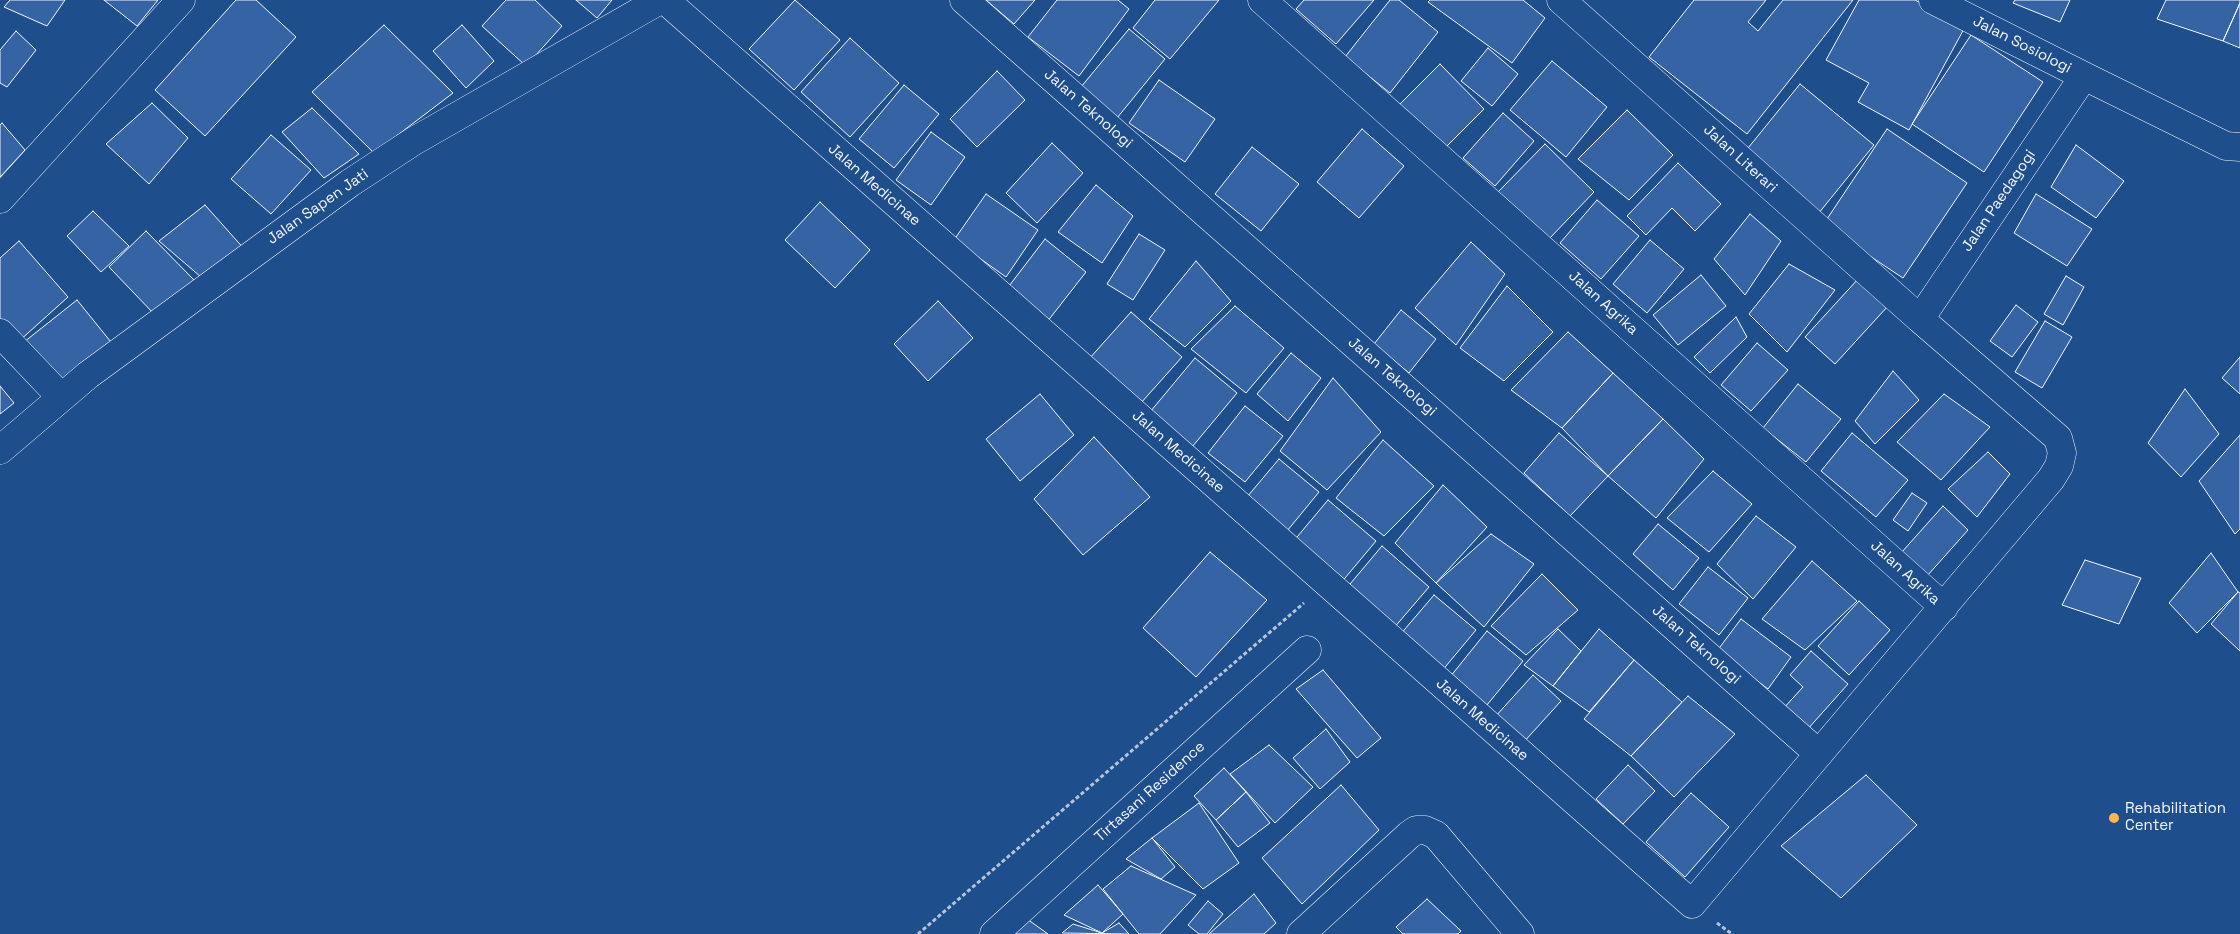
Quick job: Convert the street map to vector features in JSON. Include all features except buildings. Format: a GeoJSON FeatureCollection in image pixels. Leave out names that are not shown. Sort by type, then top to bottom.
{"type":"FeatureCollection","features":[{"type":"Feature","properties":{"kind":"street"},"geometry":{"type":"LineString","coordinates":[[0,199],[181,0]]}},
{"type":"Feature","properties":{"kind":"street","name":"Jalan Sapen Jati"},"geometry":{"type":"LineString","coordinates":[[0,450],[61,397],[162,319],[414,140],[660,0]]}},
{"type":"Feature","properties":{"kind":"street","name":"Jalan Medicinae"},"geometry":{"type":"LineString","coordinates":[[665,0],[1692,904],[1819,754]]}},
{"type":"Feature","properties":{"kind":"street","name":"Jalan Teknologi"},"geometry":{"type":"LineString","coordinates":[[964,0],[1819,754]]}},
{"type":"Feature","properties":{"kind":"street","name":"Jalan Agrika"},"geometry":{"type":"LineString","coordinates":[[1262,0],[1944,607]]}},
{"type":"Feature","properties":{"kind":"street","name":"Jalan Literari"},"geometry":{"type":"LineString","coordinates":[[1561,0],[1920,319]]}},
{"type":"Feature","properties":{"kind":"street","name":"Jalan Sosiologi"},"geometry":{"type":"LineString","coordinates":[[1934,0],[2084,76]]}},
{"type":"Feature","properties":{"kind":"street"},"geometry":{"type":"LineString","coordinates":[[2084,76],[2226,146],[2240,147]]}},
{"type":"Feature","properties":{"kind":"street","name":"Jalan Paedagogi"},"geometry":{"type":"LineString","coordinates":[[1920,319],[2084,76]]}},
{"type":"Feature","properties":{"kind":"street"},"geometry":{"type":"LineString","coordinates":[[1819,754],[1944,607],[2060,466],[2062,453],[2058,438],[1920,319]]}},
{"type":"Feature","properties":{"kind":"street"},"geometry":{"type":"LineString","coordinates":[[0,333],[61,397]]}},
{"type":"Feature","properties":{"kind":"street","name":"Tirtasani Residence"},"geometry":{"type":"LineString","coordinates":[[994,934],[1306,650]]}},
{"type":"Feature","properties":{"kind":"street"},"geometry":{"type":"LineString","coordinates":[[1301,934],[1416,830],[1425,830],[1436,835],[1520,934]]}},
{"type":"Feature","properties":{"kind":"path"},"geometry":{"type":"LineString","coordinates":[[918,934],[1327,583]]}},
{"type":"Feature","properties":{"kind":"place","name":"Rehabilitation Center"},"geometry":{"type":"Point","coordinates":[2114,818]}}]}
